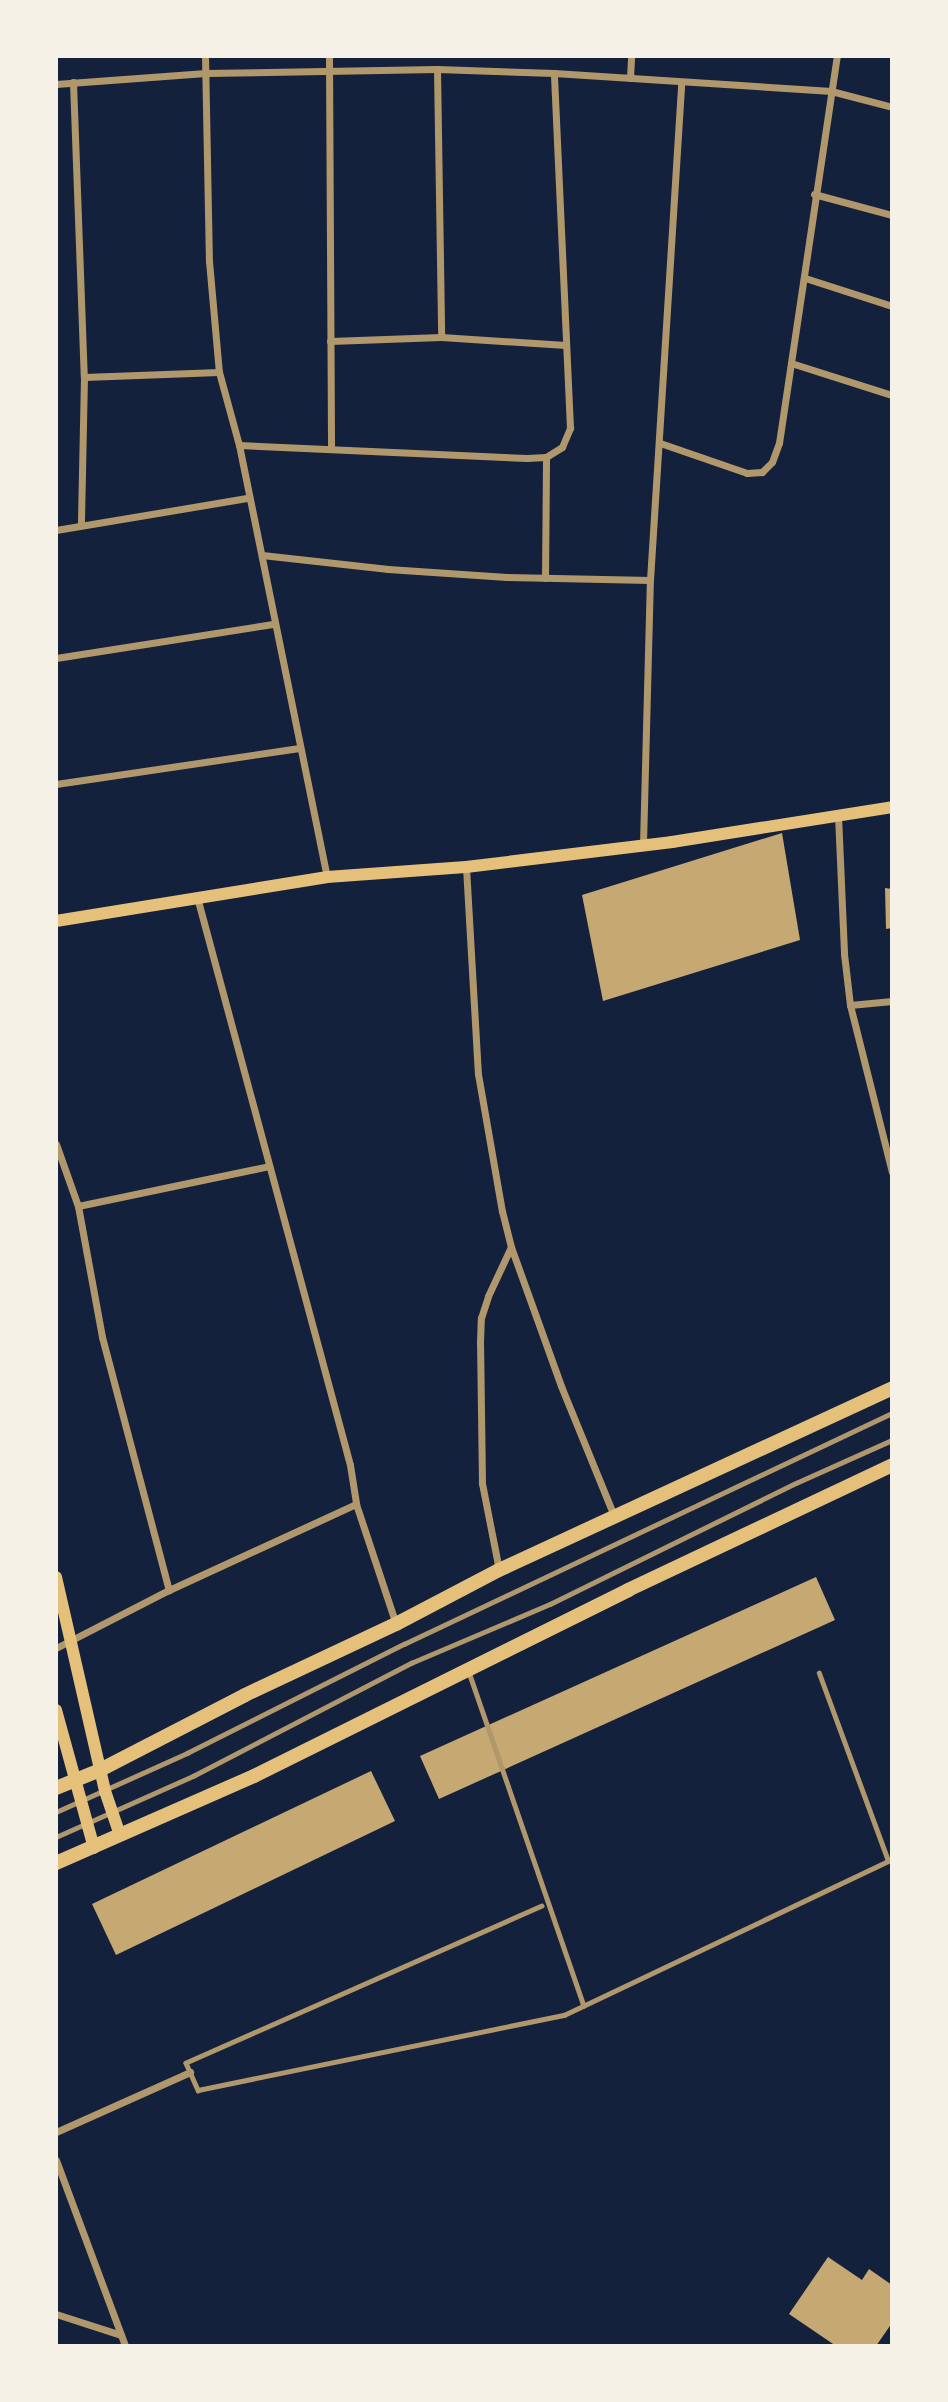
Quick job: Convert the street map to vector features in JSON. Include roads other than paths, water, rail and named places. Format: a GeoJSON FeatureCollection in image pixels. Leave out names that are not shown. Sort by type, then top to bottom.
{"type":"FeatureCollection","features":[{"type":"Feature","properties":{"kind":"main road"},"geometry":{"type":"LineString","coordinates":[[56,921],[327,877],[466,867],[643,845],[892,807]]}},
{"type":"Feature","properties":{"kind":"main road"},"geometry":{"type":"LineString","coordinates":[[56,1788],[100,1770],[244,1695],[396,1624],[499,1570],[892,1388]]}},
{"type":"Feature","properties":{"kind":"main road"},"geometry":{"type":"LineString","coordinates":[[56,1863],[254,1776],[628,1590],[892,1465]]}},
{"type":"Feature","properties":{"kind":"main road"},"geometry":{"type":"LineString","coordinates":[[56,1577],[105,1791],[120,1835]]}},
{"type":"Feature","properties":{"kind":"main road"},"geometry":{"type":"LineString","coordinates":[[56,1710],[94,1848]]}},
{"type":"Feature","properties":{"kind":"street"},"geometry":{"type":"LineString","coordinates":[[205,56],[209,261],[219,372],[239,445],[327,877]]}},
{"type":"Feature","properties":{"kind":"street"},"geometry":{"type":"LineString","coordinates":[[329,56],[331,448]]}},
{"type":"Feature","properties":{"kind":"street"},"geometry":{"type":"LineString","coordinates":[[630,78],[631,56]]}},
{"type":"Feature","properties":{"kind":"street"},"geometry":{"type":"LineString","coordinates":[[660,443],[747,472],[762,472],[772,462],[779,443],[805,278],[814,194],[837,56]]}},
{"type":"Feature","properties":{"kind":"street"},"geometry":{"type":"LineString","coordinates":[[437,69],[441,337]]}},
{"type":"Feature","properties":{"kind":"street"},"geometry":{"type":"LineString","coordinates":[[56,84],[206,73],[437,69],[554,72],[831,91],[892,107]]}},
{"type":"Feature","properties":{"kind":"street"},"geometry":{"type":"LineString","coordinates":[[239,445],[546,457],[562,447],[570,428],[554,72]]}},
{"type":"Feature","properties":{"kind":"street"},"geometry":{"type":"LineString","coordinates":[[74,82],[84,377],[81,525]]}},
{"type":"Feature","properties":{"kind":"street"},"geometry":{"type":"LineString","coordinates":[[643,845],[650,580],[681,82]]}},
{"type":"Feature","properties":{"kind":"street"},"geometry":{"type":"LineString","coordinates":[[814,194],[892,215]]}},
{"type":"Feature","properties":{"kind":"street"},"geometry":{"type":"LineString","coordinates":[[805,278],[892,306]]}},
{"type":"Feature","properties":{"kind":"street"},"geometry":{"type":"LineString","coordinates":[[330,341],[441,337],[566,345]]}},
{"type":"Feature","properties":{"kind":"street"},"geometry":{"type":"LineString","coordinates":[[791,363],[892,395]]}},
{"type":"Feature","properties":{"kind":"street"},"geometry":{"type":"LineString","coordinates":[[84,377],[219,372]]}},
{"type":"Feature","properties":{"kind":"street"},"geometry":{"type":"LineString","coordinates":[[545,578],[546,457]]}},
{"type":"Feature","properties":{"kind":"street"},"geometry":{"type":"LineString","coordinates":[[56,530],[248,498]]}},
{"type":"Feature","properties":{"kind":"street"},"geometry":{"type":"LineString","coordinates":[[262,555],[388,569],[545,578],[650,580]]}},
{"type":"Feature","properties":{"kind":"street"},"geometry":{"type":"LineString","coordinates":[[56,658],[274,624]]}},
{"type":"Feature","properties":{"kind":"street"},"geometry":{"type":"LineString","coordinates":[[56,784],[299,748]]}},
{"type":"Feature","properties":{"kind":"street"},"geometry":{"type":"LineString","coordinates":[[838,815],[844,954],[850,1005],[892,1172]]}},
{"type":"Feature","properties":{"kind":"street"},"geometry":{"type":"LineString","coordinates":[[466,867],[478,1074],[511,1247],[561,1386],[615,1517]]}},
{"type":"Feature","properties":{"kind":"street"},"geometry":{"type":"LineString","coordinates":[[197,897],[350,1465],[356,1504],[396,1624]]}},
{"type":"Feature","properties":{"kind":"street"},"geometry":{"type":"LineString","coordinates":[[850,1005],[892,1000]]}},
{"type":"Feature","properties":{"kind":"street"},"geometry":{"type":"LineString","coordinates":[[56,1144],[78,1206],[102,1337],[169,1590]]}},
{"type":"Feature","properties":{"kind":"street"},"geometry":{"type":"LineString","coordinates":[[78,1206],[269,1166]]}},
{"type":"Feature","properties":{"kind":"street"},"geometry":{"type":"LineString","coordinates":[[499,1570],[482,1483],[480,1330],[488,1296],[511,1247]]}},
{"type":"Feature","properties":{"kind":"street"},"geometry":{"type":"LineString","coordinates":[[56,1648],[169,1590],[356,1504]]}},
{"type":"Feature","properties":{"kind":"street"},"geometry":{"type":"LineString","coordinates":[[56,2132],[190,2072]]}},
{"type":"Feature","properties":{"kind":"street"},"geometry":{"type":"LineString","coordinates":[[56,2160],[125,2346]]}},
{"type":"Feature","properties":{"kind":"street"},"geometry":{"type":"LineString","coordinates":[[56,2314],[121,2335]]}},
{"type":"Feature","properties":{"kind":"lane"},"geometry":{"type":"LineString","coordinates":[[56,1812],[105,1791],[392,1649],[892,1413]]}},
{"type":"Feature","properties":{"kind":"lane"},"geometry":{"type":"LineString","coordinates":[[56,1837],[288,1730],[411,1663],[550,1604],[784,1489],[892,1440]]}},
{"type":"Feature","properties":{"kind":"lane"},"geometry":{"type":"LineString","coordinates":[[469,1671],[584,2006]]}},
{"type":"Feature","properties":{"kind":"lane"},"geometry":{"type":"LineString","coordinates":[[542,1906],[186,2063],[198,2090],[564,2015],[888,1861],[819,1673]]}}]}
